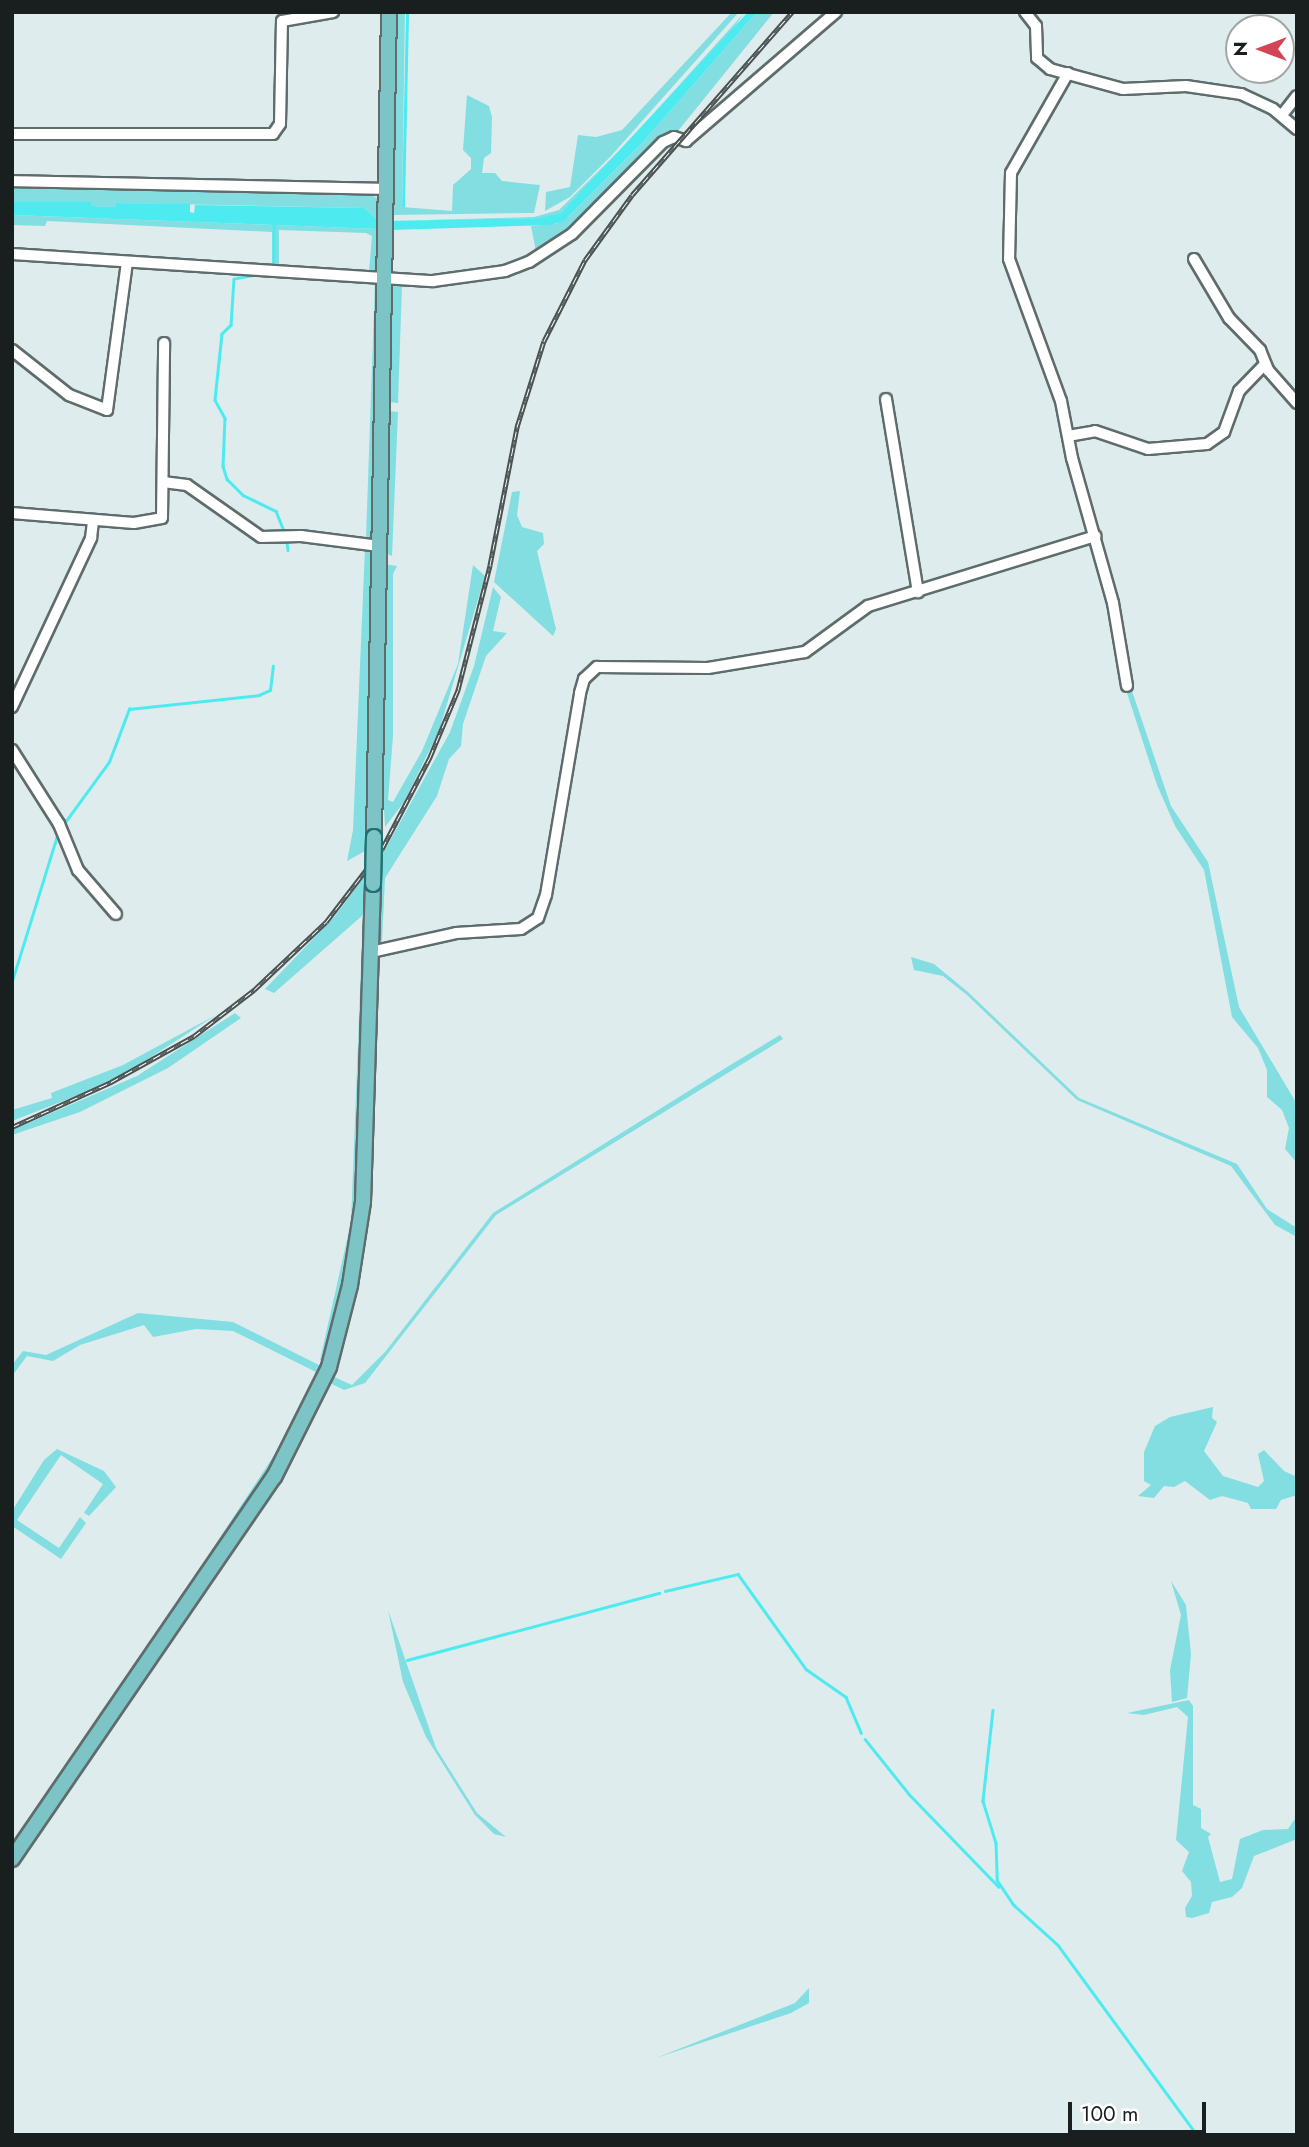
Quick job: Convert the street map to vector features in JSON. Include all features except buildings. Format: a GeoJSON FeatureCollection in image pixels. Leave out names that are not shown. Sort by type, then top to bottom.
{"type":"FeatureCollection","features":[{"type":"Feature","properties":{"kind":"main road"},"geometry":{"type":"LineString","coordinates":[[12,1859],[274,1477],[329,1367],[350,1285],[363,1202],[371,952],[389,12]]}},
{"type":"Feature","properties":{"kind":"street"},"geometry":{"type":"LineString","coordinates":[[12,134],[273,134],[280,124],[282,20],[333,12]]}},
{"type":"Feature","properties":{"kind":"street"},"geometry":{"type":"LineString","coordinates":[[12,254],[382,277],[468,279],[529,262],[572,234],[663,142],[674,137],[686,141],[836,12]]}},
{"type":"Feature","properties":{"kind":"street"},"geometry":{"type":"LineString","coordinates":[[1025,12],[1035,26],[1040,62],[1123,89],[1186,86],[1226,91],[1252,98],[1282,115],[1297,129]]}},
{"type":"Feature","properties":{"kind":"street"},"geometry":{"type":"LineString","coordinates":[[1068,73],[1011,173],[1008,232],[1012,275],[1061,401],[1113,603],[1127,686]]}},
{"type":"Feature","properties":{"kind":"street"},"geometry":{"type":"LineString","coordinates":[[1282,115],[1297,96]]}},
{"type":"Feature","properties":{"kind":"street"},"geometry":{"type":"LineString","coordinates":[[12,181],[386,189]]}},
{"type":"Feature","properties":{"kind":"street"},"geometry":{"type":"LineString","coordinates":[[1194,259],[1229,318],[1260,350],[1265,364],[1297,403]]}},
{"type":"Feature","properties":{"kind":"street"},"geometry":{"type":"LineString","coordinates":[[12,350],[69,395],[107,410],[128,262]]}},
{"type":"Feature","properties":{"kind":"street"},"geometry":{"type":"LineString","coordinates":[[12,513],[93,522],[162,518],[164,343]]}},
{"type":"Feature","properties":{"kind":"street"},"geometry":{"type":"LineString","coordinates":[[1068,436],[1095,430],[1148,449],[1207,444],[1224,432],[1239,391],[1265,364]]}},
{"type":"Feature","properties":{"kind":"street"},"geometry":{"type":"LineString","coordinates":[[886,399],[918,592]]}},
{"type":"Feature","properties":{"kind":"street"},"geometry":{"type":"LineString","coordinates":[[163,482],[187,485],[261,537],[301,536],[379,546]]}},
{"type":"Feature","properties":{"kind":"street"},"geometry":{"type":"LineString","coordinates":[[12,708],[90,538],[93,522]]}},
{"type":"Feature","properties":{"kind":"street"},"geometry":{"type":"LineString","coordinates":[[371,952],[456,933],[521,929],[538,918],[546,895],[580,694],[584,679],[597,667],[708,668],[805,652],[858,611],[1095,537]]}},
{"type":"Feature","properties":{"kind":"street"},"geometry":{"type":"LineString","coordinates":[[12,750],[59,824],[78,870],[116,914]]}},
{"type":"Feature","properties":{"kind":"shaded area"},"geometry":{"type":"Polygon","coordinates":[[[396,12],[405,12],[402,207],[452,211],[453,185],[471,169],[471,158],[463,150],[467,95],[489,106],[492,117],[491,153],[484,158],[482,173],[495,173],[502,181],[540,185],[534,213],[392,215],[396,12]]]}},
{"type":"Feature","properties":{"kind":"shaded area"},"geometry":{"type":"Polygon","coordinates":[[[732,12],[739,12],[611,156],[570,197],[545,211],[546,192],[570,187],[578,135],[596,137],[622,130],[732,12]]]}},
{"type":"Feature","properties":{"kind":"shaded area"},"geometry":{"type":"Polygon","coordinates":[[[745,12],[722,44],[561,213],[546,218],[390,221],[534,217],[559,210],[627,143],[745,12]]]}},
{"type":"Feature","properties":{"kind":"shaded area"},"geometry":{"type":"Polygon","coordinates":[[[748,12],[757,12],[643,142],[564,221],[551,225],[391,230],[390,221],[540,218],[561,213],[748,12]]]}},
{"type":"Feature","properties":{"kind":"shaded area"},"geometry":{"type":"Polygon","coordinates":[[[757,12],[774,12],[678,131],[659,139],[567,229],[536,251],[531,226],[556,224],[568,217],[643,142],[757,12]]]}},
{"type":"Feature","properties":{"kind":"shaded area"},"geometry":{"type":"Polygon","coordinates":[[[12,186],[371,195],[377,198],[378,220],[364,208],[117,203],[116,207],[91,206],[90,202],[12,202],[12,186]]]}},
{"type":"Feature","properties":{"kind":"shaded area"},"geometry":{"type":"Polygon","coordinates":[[[12,202],[91,202],[91,206],[116,207],[116,203],[190,204],[190,212],[194,213],[195,205],[364,208],[378,220],[378,229],[12,215],[12,202]]]}},
{"type":"Feature","properties":{"kind":"shaded area"},"geometry":{"type":"Polygon","coordinates":[[[12,215],[378,229],[380,272],[369,271],[372,236],[366,233],[279,230],[279,266],[272,266],[272,232],[47,221],[45,226],[12,225],[12,215]]]}},
{"type":"Feature","properties":{"kind":"shaded area"},"geometry":{"type":"Polygon","coordinates":[[[375,280],[380,281],[375,539],[366,538],[375,280]]]}},
{"type":"Feature","properties":{"kind":"shaded area"},"geometry":{"type":"Polygon","coordinates":[[[391,285],[402,285],[398,403],[388,402],[391,285]]]}},
{"type":"Feature","properties":{"kind":"shaded area"},"geometry":{"type":"Polygon","coordinates":[[[388,411],[398,412],[392,556],[385,553],[388,411]]]}},
{"type":"Feature","properties":{"kind":"shaded area"},"geometry":{"type":"Polygon","coordinates":[[[520,491],[517,515],[522,527],[543,533],[544,544],[537,551],[556,629],[553,636],[494,582],[512,492],[520,491]]]}},
{"type":"Feature","properties":{"kind":"shaded area"},"geometry":{"type":"Polygon","coordinates":[[[365,548],[375,549],[367,850],[347,861],[353,830],[365,548]]]}},
{"type":"Feature","properties":{"kind":"shaded area"},"geometry":{"type":"Polygon","coordinates":[[[384,564],[397,566],[393,574],[393,736],[388,800],[393,802],[422,751],[458,664],[473,565],[485,576],[439,731],[404,802],[385,827],[384,810],[380,809],[384,564]]]}},
{"type":"Feature","properties":{"kind":"shaded area"},"geometry":{"type":"Polygon","coordinates":[[[493,587],[501,597],[493,631],[507,633],[486,656],[463,724],[461,746],[449,759],[437,796],[385,878],[382,942],[376,937],[381,857],[450,732],[474,666],[493,587]]]}},
{"type":"Feature","properties":{"kind":"shaded area"},"geometry":{"type":"Polygon","coordinates":[[[1131,688],[1171,806],[1208,862],[1239,1007],[1297,1104],[1297,1163],[1285,1149],[1289,1128],[1282,1110],[1267,1097],[1267,1070],[1258,1048],[1232,1017],[1204,870],[1175,826],[1157,785],[1126,690],[1131,688]]]}},
{"type":"Feature","properties":{"kind":"shaded area"},"geometry":{"type":"Polygon","coordinates":[[[366,874],[356,1229],[325,1363],[320,1360],[351,1222],[363,915],[274,993],[265,989],[335,916],[366,874]]]}},
{"type":"Feature","properties":{"kind":"shaded area"},"geometry":{"type":"Polygon","coordinates":[[[911,957],[934,964],[968,992],[1079,1098],[1237,1164],[1267,1209],[1297,1228],[1297,1237],[1275,1225],[1231,1166],[1077,1100],[967,995],[943,976],[914,970],[911,957]]]}},
{"type":"Feature","properties":{"kind":"shaded area"},"geometry":{"type":"Polygon","coordinates":[[[378,964],[372,1195],[360,1279],[332,1376],[352,1385],[385,1352],[493,1213],[780,1035],[783,1039],[496,1215],[365,1383],[344,1390],[326,1381],[353,1294],[378,964]]]}},
{"type":"Feature","properties":{"kind":"shaded area"},"geometry":{"type":"Polygon","coordinates":[[[235,1013],[241,1018],[168,1068],[80,1112],[12,1135],[12,1130],[137,1076],[235,1013]]]}},
{"type":"Feature","properties":{"kind":"shaded area"},"geometry":{"type":"Polygon","coordinates":[[[216,1015],[114,1081],[12,1121],[12,1110],[52,1098],[51,1093],[123,1065],[216,1015]]]}},
{"type":"Feature","properties":{"kind":"shaded area"},"geometry":{"type":"Polygon","coordinates":[[[138,1313],[233,1322],[325,1368],[276,1465],[194,1583],[190,1583],[290,1431],[316,1372],[233,1331],[196,1329],[153,1337],[144,1325],[80,1345],[53,1361],[27,1356],[12,1376],[12,1365],[23,1351],[46,1355],[138,1313]]]}},
{"type":"Feature","properties":{"kind":"shaded area"},"geometry":{"type":"Polygon","coordinates":[[[1213,1407],[1212,1418],[1217,1422],[1204,1451],[1223,1476],[1258,1487],[1264,1481],[1258,1454],[1264,1450],[1284,1471],[1297,1477],[1297,1495],[1281,1500],[1276,1509],[1251,1509],[1248,1503],[1222,1496],[1210,1500],[1185,1481],[1174,1487],[1164,1486],[1154,1498],[1138,1496],[1151,1485],[1144,1481],[1144,1452],[1155,1426],[1170,1417],[1213,1407]]]}},
{"type":"Feature","properties":{"kind":"shaded area"},"geometry":{"type":"Polygon","coordinates":[[[57,1449],[104,1471],[116,1487],[89,1516],[84,1513],[103,1484],[61,1455],[17,1520],[59,1548],[80,1517],[86,1523],[61,1559],[12,1526],[12,1511],[44,1460],[57,1449]]]}},
{"type":"Feature","properties":{"kind":"shaded area"},"geometry":{"type":"Polygon","coordinates":[[[1171,1581],[1186,1605],[1191,1654],[1187,1698],[1172,1702],[1170,1670],[1181,1615],[1171,1581]]]}},
{"type":"Feature","properties":{"kind":"shaded area"},"geometry":{"type":"Polygon","coordinates":[[[388,1610],[436,1748],[477,1813],[506,1837],[494,1834],[475,1815],[426,1737],[403,1682],[388,1610]]]}},
{"type":"Feature","properties":{"kind":"shaded area"},"geometry":{"type":"Polygon","coordinates":[[[1189,1700],[1193,1706],[1193,1805],[1201,1809],[1201,1828],[1211,1834],[1208,1837],[1220,1882],[1232,1879],[1240,1839],[1263,1830],[1288,1829],[1297,1816],[1297,1839],[1254,1856],[1242,1888],[1232,1897],[1212,1902],[1209,1913],[1192,1918],[1186,1917],[1185,1908],[1192,1896],[1191,1882],[1182,1871],[1189,1852],[1176,1840],[1188,1717],[1177,1707],[1144,1715],[1127,1713],[1189,1700]]]}},
{"type":"Feature","properties":{"kind":"shaded area"},"geometry":{"type":"Polygon","coordinates":[[[809,1988],[809,2003],[791,2013],[656,2058],[795,2003],[809,1988]]]}},
{"type":"Feature","properties":{"kind":"waterway"},"geometry":{"type":"LineString","coordinates":[[403,206],[407,12]]}},
{"type":"Feature","properties":{"kind":"waterway"},"geometry":{"type":"LineString","coordinates":[[274,223],[274,265]]}},
{"type":"Feature","properties":{"kind":"waterway"},"geometry":{"type":"LineString","coordinates":[[255,275],[234,279],[231,325],[222,334],[215,400],[225,418],[223,466],[227,479],[243,495],[276,511],[284,531]]}},
{"type":"Feature","properties":{"kind":"waterway"},"geometry":{"type":"LineString","coordinates":[[287,542],[288,550]]}},
{"type":"Feature","properties":{"kind":"waterway"},"geometry":{"type":"LineString","coordinates":[[63,825],[109,762],[129,709],[259,695],[270,690],[273,666]]}},
{"type":"Feature","properties":{"kind":"waterway"},"geometry":{"type":"LineString","coordinates":[[12,981],[58,832]]}},
{"type":"Feature","properties":{"kind":"waterway"},"geometry":{"type":"LineString","coordinates":[[665,1591],[738,1574],[806,1669],[846,1697],[861,1733]]}},
{"type":"Feature","properties":{"kind":"waterway"},"geometry":{"type":"LineString","coordinates":[[407,1660],[659,1593]]}},
{"type":"Feature","properties":{"kind":"waterway"},"geometry":{"type":"LineString","coordinates":[[993,1710],[983,1801],[996,1843],[997,1880],[1014,1905],[1058,1945],[1197,2135]]}},
{"type":"Feature","properties":{"kind":"waterway"},"geometry":{"type":"LineString","coordinates":[[865,1739],[909,1794],[999,1887]]}},
{"type":"Feature","properties":{"kind":"railway"},"geometry":{"type":"LineString","coordinates":[[12,1127],[111,1082],[194,1036],[254,990],[326,922],[382,849],[430,757],[458,690],[490,565],[517,427],[544,341],[585,260],[632,195],[792,12]]}}]}
